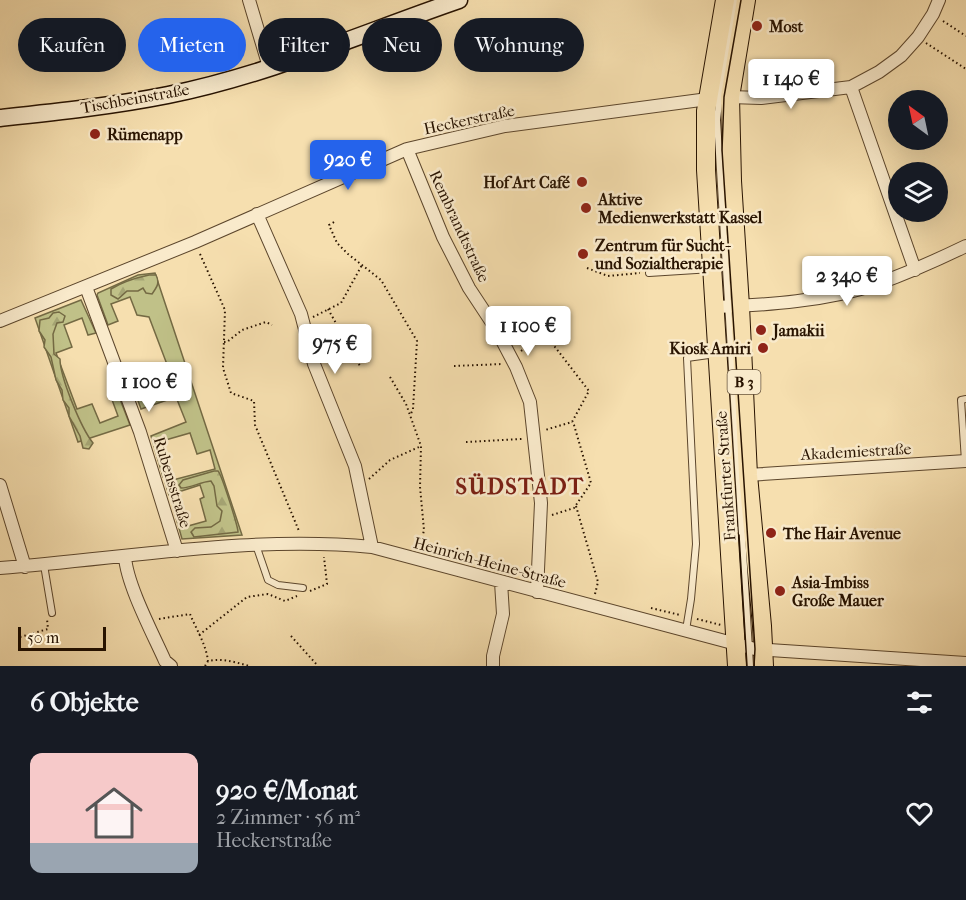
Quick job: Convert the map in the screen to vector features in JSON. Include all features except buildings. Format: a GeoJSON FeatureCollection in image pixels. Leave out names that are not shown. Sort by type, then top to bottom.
{"type":"FeatureCollection","features":[{"type":"Feature","properties":{"kind":"main road","name":"Tischbeinstraße"},"geometry":{"type":"LineString","coordinates":[[350,38],[459,0]]}},
{"type":"Feature","properties":{"kind":"main road","name":"Frankfurter Straße"},"geometry":{"type":"LineString","coordinates":[[725,0],[719,98],[732,181],[727,306],[718,354],[753,652]]}},
{"type":"Feature","properties":{"kind":"main road","name":"Frankfurter Straße"},"geometry":{"type":"LineString","coordinates":[[746,0],[719,98],[706,111],[706,170],[712,269],[727,306],[748,474],[753,652]]}},
{"type":"Feature","properties":{"kind":"main road","name":"Tischbeinstraße"},"geometry":{"type":"LineString","coordinates":[[0,118],[168,95],[258,70]]}},
{"type":"Feature","properties":{"kind":"main road","name":"Frankfurter Straße"},"geometry":{"type":"LineString","coordinates":[[737,666],[753,652]]}},
{"type":"Feature","properties":{"kind":"street"},"geometry":{"type":"LineString","coordinates":[[249,0],[258,32]]}},
{"type":"Feature","properties":{"kind":"street","name":"Heckerstraße"},"geometry":{"type":"LineString","coordinates":[[0,321],[195,242],[407,149],[505,126],[719,98],[761,98],[851,87],[879,72],[900,56],[918,37],[939,0]]}},
{"type":"Feature","properties":{"kind":"street"},"geometry":{"type":"LineString","coordinates":[[851,87],[915,270]]}},
{"type":"Feature","properties":{"kind":"street","name":"Rembrandtstraße"},"geometry":{"type":"LineString","coordinates":[[407,149],[443,237],[469,288],[496,328],[513,360],[530,402],[541,503],[537,592]]}},
{"type":"Feature","properties":{"kind":"street"},"geometry":{"type":"LineString","coordinates":[[257,214],[303,322],[314,364],[355,466],[372,547]]}},
{"type":"Feature","properties":{"kind":"street"},"geometry":{"type":"LineString","coordinates":[[727,306],[823,297],[875,284],[915,270],[966,246]]}},
{"type":"Feature","properties":{"kind":"street","name":"Rubensstraße"},"geometry":{"type":"LineString","coordinates":[[86,287],[140,432],[177,551]]}},
{"type":"Feature","properties":{"kind":"street","name":"Akademiestraße"},"geometry":{"type":"LineString","coordinates":[[748,474],[966,461]]}},
{"type":"Feature","properties":{"kind":"street"},"geometry":{"type":"LineString","coordinates":[[0,485],[24,567]]}},
{"type":"Feature","properties":{"kind":"street","name":"Heinrich-Heine-Straße"},"geometry":{"type":"LineString","coordinates":[[0,568],[256,545],[301,543],[372,547],[686,630],[753,652],[966,663]]}},
{"type":"Feature","properties":{"kind":"street"},"geometry":{"type":"LineString","coordinates":[[125,557],[126,568],[166,664]]}},
{"type":"Feature","properties":{"kind":"street"},"geometry":{"type":"LineString","coordinates":[[493,666],[493,656],[503,614],[501,582]]}},
{"type":"Feature","properties":{"kind":"lane"},"geometry":{"type":"LineString","coordinates":[[719,98],[736,0]]}},
{"type":"Feature","properties":{"kind":"lane"},"geometry":{"type":"LineString","coordinates":[[649,273],[712,269]]}},
{"type":"Feature","properties":{"kind":"lane"},"geometry":{"type":"LineString","coordinates":[[727,306],[753,652],[750,666]]}},
{"type":"Feature","properties":{"kind":"lane"},"geometry":{"type":"LineString","coordinates":[[686,630],[696,544],[687,358],[718,354]]}},
{"type":"Feature","properties":{"kind":"lane","name":"Akademiestraße"},"geometry":{"type":"LineString","coordinates":[[966,399],[961,399],[966,461]]}},
{"type":"Feature","properties":{"kind":"lane"},"geometry":{"type":"LineString","coordinates":[[256,545],[268,580],[278,585],[303,588]]}},
{"type":"Feature","properties":{"kind":"lane"},"geometry":{"type":"LineString","coordinates":[[44,565],[52,613]]}},
{"type":"Feature","properties":{"kind":"path"},"geometry":{"type":"LineString","coordinates":[[933,14],[966,36]]}},
{"type":"Feature","properties":{"kind":"path"},"geometry":{"type":"LineString","coordinates":[[918,37],[966,69]]}},
{"type":"Feature","properties":{"kind":"path"},"geometry":{"type":"LineString","coordinates":[[334,222],[329,225],[337,243],[348,255],[381,280],[417,341],[413,409],[410,416]]}},
{"type":"Feature","properties":{"kind":"path"},"geometry":{"type":"LineString","coordinates":[[195,242],[225,310],[223,368],[231,393],[254,401],[255,425],[300,534],[301,543]]}},
{"type":"Feature","properties":{"kind":"path"},"geometry":{"type":"LineString","coordinates":[[303,322],[341,303],[362,265]]}},
{"type":"Feature","properties":{"kind":"path"},"geometry":{"type":"LineString","coordinates":[[587,268],[608,276],[649,273]]}},
{"type":"Feature","properties":{"kind":"path"},"geometry":{"type":"LineString","coordinates":[[328,309],[360,366]]}},
{"type":"Feature","properties":{"kind":"path"},"geometry":{"type":"LineString","coordinates":[[224,342],[242,330],[266,322],[272,325]]}},
{"type":"Feature","properties":{"kind":"path"},"geometry":{"type":"LineString","coordinates":[[454,366],[513,360],[545,334],[589,391],[572,422],[534,436],[466,442]]}},
{"type":"Feature","properties":{"kind":"path"},"geometry":{"type":"LineString","coordinates":[[390,377],[406,404],[421,446],[420,487],[424,530],[420,550],[428,552]]}},
{"type":"Feature","properties":{"kind":"path"},"geometry":{"type":"LineString","coordinates":[[540,519],[574,508],[591,483],[572,422]]}},
{"type":"Feature","properties":{"kind":"path"},"geometry":{"type":"LineString","coordinates":[[360,486],[390,460],[421,446]]}},
{"type":"Feature","properties":{"kind":"path"},"geometry":{"type":"LineString","coordinates":[[576,506],[598,582],[595,594]]}},
{"type":"Feature","properties":{"kind":"path"},"geometry":{"type":"LineString","coordinates":[[199,635],[247,597],[268,594],[285,601],[327,584],[324,556],[331,556]]}},
{"type":"Feature","properties":{"kind":"path"},"geometry":{"type":"LineString","coordinates":[[20,636],[48,629],[46,611],[51,603]]}},
{"type":"Feature","properties":{"kind":"path"},"geometry":{"type":"LineString","coordinates":[[644,606],[724,626]]}},
{"type":"Feature","properties":{"kind":"path"},"geometry":{"type":"LineString","coordinates":[[148,622],[190,614],[207,649],[208,661],[205,666]]}},
{"type":"Feature","properties":{"kind":"path"},"geometry":{"type":"LineString","coordinates":[[291,636],[318,666]]}},
{"type":"Feature","properties":{"kind":"path"},"geometry":{"type":"LineString","coordinates":[[208,661],[226,660],[249,666]]}},
{"type":"Feature","properties":{"kind":"green space"},"geometry":{"type":"Polygon","coordinates":[[[155,273],[242,535],[182,539],[173,507],[181,504],[188,526],[206,521],[200,499],[204,497],[200,485],[169,495],[165,482],[215,469],[210,450],[197,454],[190,433],[162,441],[172,475],[163,477],[151,436],[186,422],[176,397],[141,409],[132,384],[140,381],[148,401],[166,395],[160,376],[168,367],[149,317],[137,315],[130,297],[111,304],[118,321],[108,325],[97,295],[138,275],[155,273]]]}},
{"type":"Feature","properties":{"kind":"green space"},"geometry":{"type":"Polygon","coordinates":[[[156,275],[158,280],[157,287],[152,294],[146,293],[143,288],[138,291],[127,291],[118,299],[111,295],[111,289],[129,280],[156,275]]]}},
{"type":"Feature","properties":{"kind":"green space"},"geometry":{"type":"Polygon","coordinates":[[[81,300],[96,333],[88,335],[82,318],[64,325],[72,347],[56,353],[77,409],[92,404],[100,423],[118,416],[111,397],[118,394],[130,425],[78,442],[35,318],[81,300]]]}},
{"type":"Feature","properties":{"kind":"green space"},"geometry":{"type":"Polygon","coordinates":[[[59,312],[65,316],[63,322],[57,323],[53,334],[54,354],[60,359],[63,378],[72,402],[93,443],[89,449],[83,448],[80,436],[69,416],[69,408],[63,400],[51,357],[44,347],[45,340],[39,331],[40,320],[59,312]]]}},
{"type":"Feature","properties":{"kind":"green space"},"geometry":{"type":"Polygon","coordinates":[[[218,471],[223,482],[238,532],[194,537],[191,532],[195,528],[211,527],[220,521],[222,511],[217,506],[211,481],[185,488],[179,485],[183,480],[218,471]]]}},
{"type":"Feature","properties":{"kind":"tram line"},"geometry":{"type":"LineString","coordinates":[[741,0],[724,97],[722,150],[755,649],[754,666]]}},
{"type":"Feature","properties":{"kind":"tram line"},"geometry":{"type":"LineString","coordinates":[[739,535],[747,666]]}},
{"type":"Feature","properties":{"kind":"place","name":"Most"},"geometry":{"type":"Point","coordinates":[757,26]}},
{"type":"Feature","properties":{"kind":"place","name":"Rümenapp"},"geometry":{"type":"Point","coordinates":[95,134]}},
{"type":"Feature","properties":{"kind":"place","name":"Hof Art Café"},"geometry":{"type":"Point","coordinates":[582,182]}},
{"type":"Feature","properties":{"kind":"place","name":"Aktive Medienwerkstatt Kassel"},"geometry":{"type":"Point","coordinates":[586,208]}},
{"type":"Feature","properties":{"kind":"place","name":"Zentrum für Sucht- und Sozialtherapie"},"geometry":{"type":"Point","coordinates":[583,254]}},
{"type":"Feature","properties":{"kind":"place","name":"Jamakii"},"geometry":{"type":"Point","coordinates":[761,330]}},
{"type":"Feature","properties":{"kind":"place","name":"Kiosk Amiri"},"geometry":{"type":"Point","coordinates":[763,348]}},
{"type":"Feature","properties":{"kind":"place","name":"The Hair Avenue"},"geometry":{"type":"Point","coordinates":[771,533]}},
{"type":"Feature","properties":{"kind":"place","name":"Asia-Imbiss Große Mauer"},"geometry":{"type":"Point","coordinates":[780,591]}},
{"type":"Feature","properties":{"kind":"district","name":"SÜDSTADT"},"geometry":{"type":"Point","coordinates":[520,486]}}]}
